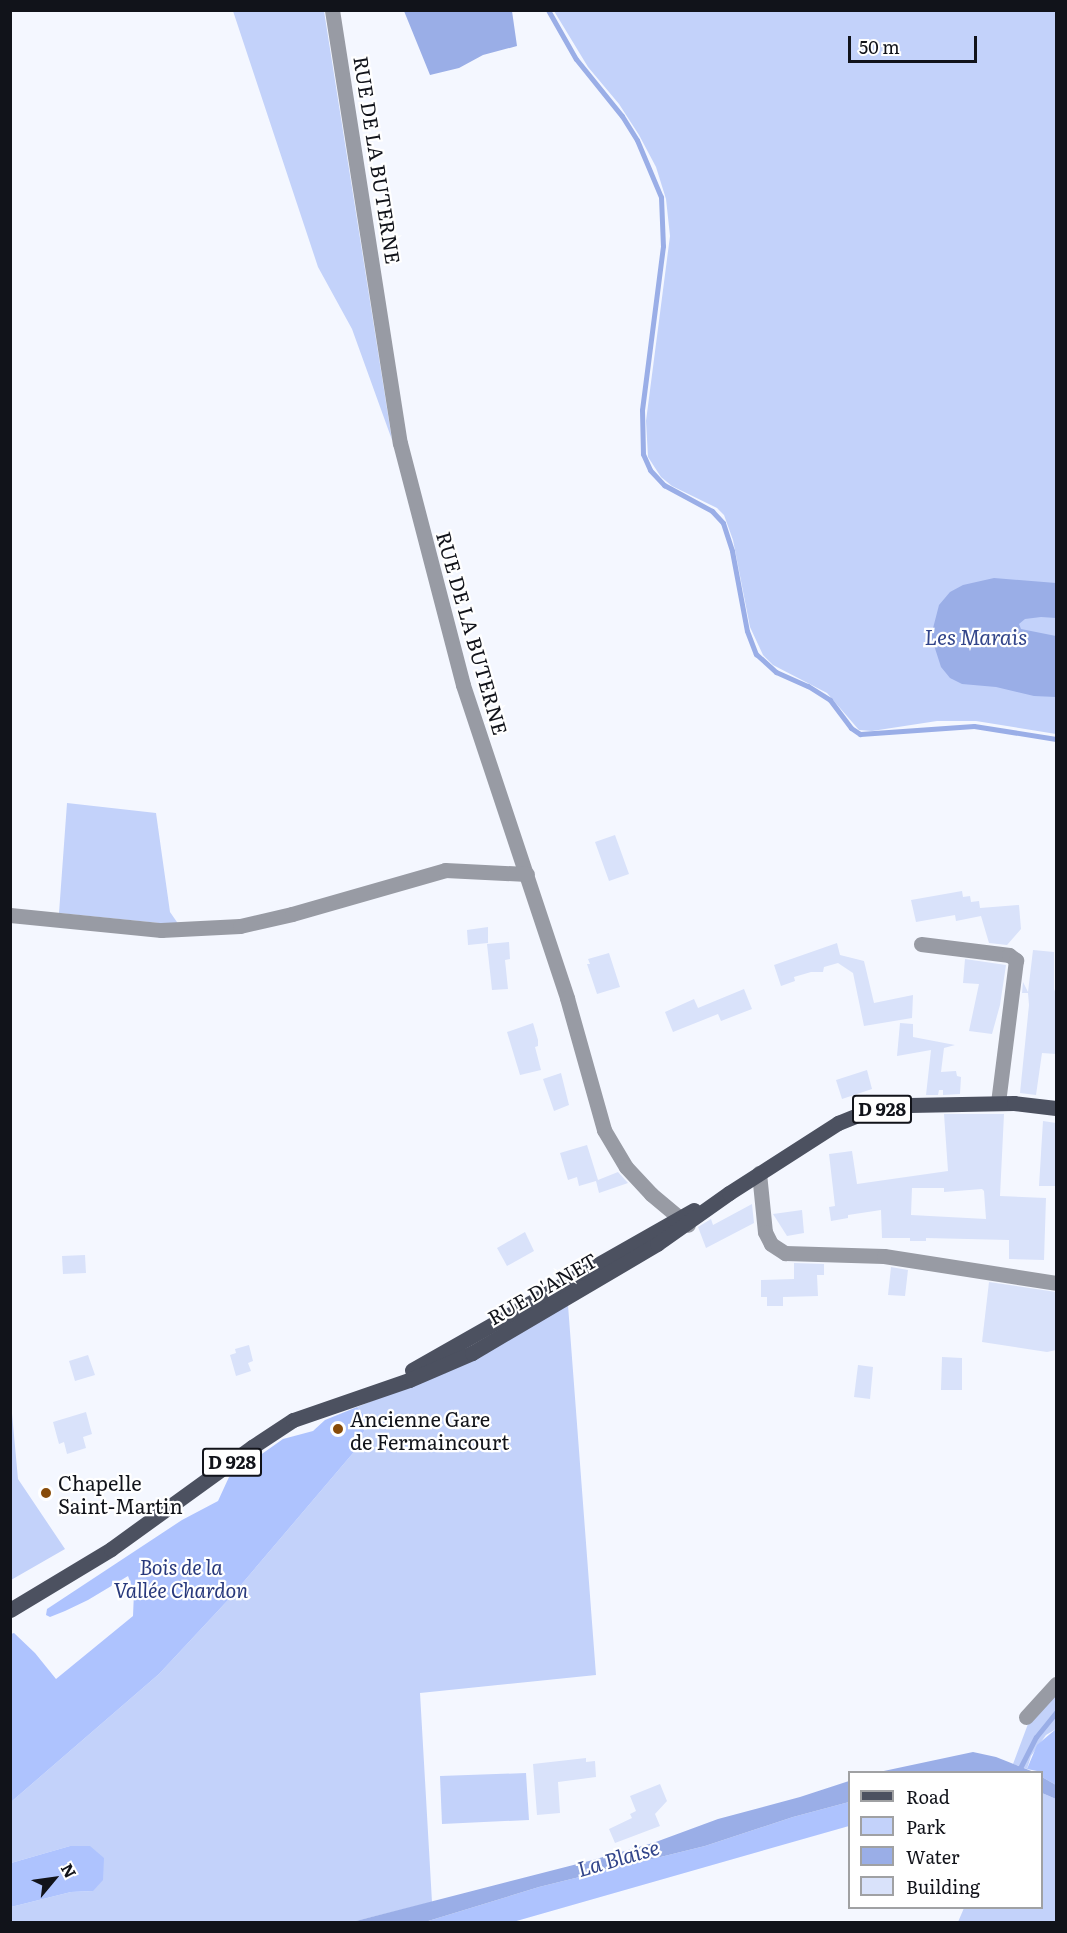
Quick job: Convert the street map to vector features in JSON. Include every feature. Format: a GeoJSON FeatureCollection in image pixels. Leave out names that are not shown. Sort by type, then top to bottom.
{"type":"FeatureCollection","features":[{"type":"Feature","properties":{"kind":"main road","name":"RUE D'ANET"},"geometry":{"type":"LineString","coordinates":[[10,1610],[111,1550],[279,1429],[310,1413],[441,1368],[472,1353],[729,1193],[825,1129],[860,1114],[909,1105],[998,1103],[1056,1108]]}},
{"type":"Feature","properties":{"kind":"street","name":"RUE DE LA BUTERNE"},"geometry":{"type":"LineString","coordinates":[[332,10],[407,474],[463,685],[567,998],[604,1130],[626,1167],[683,1221]]}},
{"type":"Feature","properties":{"kind":"street"},"geometry":{"type":"LineString","coordinates":[[10,915],[161,930],[240,926],[292,914],[421,875],[467,870],[527,874]]}},
{"type":"Feature","properties":{"kind":"street"},"geometry":{"type":"LineString","coordinates":[[921,944],[1009,955],[1016,960],[998,1103]]}},
{"type":"Feature","properties":{"kind":"street"},"geometry":{"type":"LineString","coordinates":[[759,1173],[765,1232],[771,1244],[784,1253],[884,1256],[1056,1283]]}},
{"type":"Feature","properties":{"kind":"street"},"geometry":{"type":"LineString","coordinates":[[1026,1717],[1056,1684]]}},
{"type":"Feature","properties":{"kind":"green space"},"geometry":{"type":"Polygon","coordinates":[[[233,11],[324,11],[392,440],[352,329],[318,267],[233,11]]]}},
{"type":"Feature","properties":{"kind":"green space"},"geometry":{"type":"Polygon","coordinates":[[[554,11],[1056,11],[1056,734],[976,721],[937,721],[872,731],[859,730],[827,693],[773,665],[763,655],[750,627],[733,540],[724,515],[717,508],[672,486],[661,477],[648,457],[646,421],[670,236],[666,199],[656,167],[619,104],[588,67],[554,11]]]}},
{"type":"Feature","properties":{"kind":"green space"},"geometry":{"type":"Polygon","coordinates":[[[67,803],[156,813],[170,912],[179,925],[59,913],[67,803]]]}},
{"type":"Feature","properties":{"kind":"green space"},"geometry":{"type":"Polygon","coordinates":[[[568,1305],[596,1675],[420,1693],[432,1902],[352,1922],[11,1922],[11,1907],[71,1892],[93,1891],[70,1846],[11,1863],[11,1802],[159,1674],[229,1599],[359,1446],[368,1419],[357,1407],[442,1373],[568,1305]]]}},
{"type":"Feature","properties":{"kind":"green space"},"geometry":{"type":"Polygon","coordinates":[[[10,1392],[18,1479],[65,1549],[11,1580],[10,1392]]]}},
{"type":"Feature","properties":{"kind":"green space","name":"Bois de la Vallée Chardon"},"geometry":{"type":"Polygon","coordinates":[[[357,1407],[368,1419],[359,1446],[229,1599],[159,1674],[11,1802],[11,1634],[14,1633],[35,1653],[56,1679],[133,1616],[134,1592],[128,1576],[65,1611],[50,1617],[46,1615],[47,1609],[182,1520],[218,1501],[229,1477],[283,1439],[313,1431],[325,1420],[357,1407]]]}},
{"type":"Feature","properties":{"kind":"green space"},"geometry":{"type":"Polygon","coordinates":[[[1056,1694],[1056,1729],[1046,1735],[1031,1756],[1027,1769],[1013,1764],[1028,1724],[1037,1710],[1056,1694]]]}},
{"type":"Feature","properties":{"kind":"green space"},"geometry":{"type":"Polygon","coordinates":[[[1056,1729],[1056,1785],[1043,1778],[1043,1771],[1027,1769],[1037,1745],[1056,1729]]]}},
{"type":"Feature","properties":{"kind":"green space"},"geometry":{"type":"Polygon","coordinates":[[[526,1773],[529,1820],[442,1824],[440,1776],[526,1773]]]}},
{"type":"Feature","properties":{"kind":"green space"},"geometry":{"type":"Polygon","coordinates":[[[1043,1793],[1056,1799],[1056,1922],[958,1922],[964,1909],[1043,1909],[1043,1793]]]}},
{"type":"Feature","properties":{"kind":"green space"},"geometry":{"type":"Polygon","coordinates":[[[848,1802],[848,1826],[513,1922],[425,1922],[539,1887],[705,1846],[793,1817],[848,1802]]]}},
{"type":"Feature","properties":{"kind":"green space"},"geometry":{"type":"Polygon","coordinates":[[[70,1846],[90,1846],[104,1858],[103,1880],[93,1891],[71,1892],[11,1907],[11,1863],[70,1846]]]}},
{"type":"Feature","properties":{"kind":"water"},"geometry":{"type":"Polygon","coordinates":[[[404,11],[512,11],[517,46],[483,55],[459,68],[430,75],[404,11]]]}},
{"type":"Feature","properties":{"kind":"water","name":"Les Marais"},"geometry":{"type":"Polygon","coordinates":[[[994,578],[1056,583],[1056,618],[1025,619],[1019,624],[1021,629],[1056,636],[1056,697],[1034,696],[996,687],[962,684],[950,678],[941,667],[931,636],[939,605],[950,592],[963,585],[994,578]]]}},
{"type":"Feature","properties":{"kind":"water"},"geometry":{"type":"Polygon","coordinates":[[[973,1752],[996,1757],[1031,1771],[884,1771],[973,1752]]]}},
{"type":"Feature","properties":{"kind":"water"},"geometry":{"type":"Polygon","coordinates":[[[1043,1778],[1056,1785],[1056,1799],[1043,1793],[1043,1778]]]}},
{"type":"Feature","properties":{"kind":"water","name":"La Blaise"},"geometry":{"type":"Polygon","coordinates":[[[848,1781],[848,1802],[793,1817],[705,1846],[539,1887],[425,1922],[352,1922],[589,1861],[653,1843],[718,1819],[848,1781]]]}},
{"type":"Feature","properties":{"kind":"building"},"geometry":{"type":"Polygon","coordinates":[[[615,835],[629,874],[609,881],[595,842],[615,835]]]}},
{"type":"Feature","properties":{"kind":"building"},"geometry":{"type":"Polygon","coordinates":[[[962,891],[963,897],[970,896],[971,902],[979,901],[980,908],[1019,905],[1021,929],[1007,945],[989,943],[981,916],[956,921],[955,915],[916,922],[911,900],[962,891]]]}},
{"type":"Feature","properties":{"kind":"building"},"geometry":{"type":"Polygon","coordinates":[[[488,927],[488,943],[468,945],[467,930],[488,927]]]}},
{"type":"Feature","properties":{"kind":"building"},"geometry":{"type":"Polygon","coordinates":[[[509,942],[510,959],[505,960],[508,989],[492,990],[487,944],[509,942]]]}},
{"type":"Feature","properties":{"kind":"building"},"geometry":{"type":"Polygon","coordinates":[[[837,943],[840,955],[864,961],[874,1003],[913,995],[912,1018],[864,1026],[853,973],[838,963],[824,967],[823,972],[811,972],[794,977],[795,981],[781,986],[774,965],[837,943]]]}},
{"type":"Feature","properties":{"kind":"building"},"geometry":{"type":"Polygon","coordinates":[[[1033,950],[1054,952],[1056,994],[1056,1054],[1042,1053],[1036,1095],[1020,1093],[1029,1005],[1028,993],[1022,993],[1023,982],[1028,992],[1033,950]]]}},
{"type":"Feature","properties":{"kind":"building"},"geometry":{"type":"Polygon","coordinates":[[[609,953],[620,987],[597,994],[587,964],[590,964],[588,959],[609,953]]]}},
{"type":"Feature","properties":{"kind":"building"},"geometry":{"type":"Polygon","coordinates":[[[965,959],[1006,965],[1000,1005],[992,1034],[969,1031],[979,984],[963,983],[965,959]]]}},
{"type":"Feature","properties":{"kind":"building"},"geometry":{"type":"Polygon","coordinates":[[[744,989],[752,1009],[721,1021],[718,1014],[673,1032],[665,1012],[694,999],[698,1008],[744,989]]]}},
{"type":"Feature","properties":{"kind":"building"},"geometry":{"type":"Polygon","coordinates":[[[533,1023],[538,1040],[538,1046],[535,1047],[541,1070],[520,1075],[507,1032],[533,1023]]]}},
{"type":"Feature","properties":{"kind":"building"},"geometry":{"type":"Polygon","coordinates":[[[900,1023],[913,1024],[913,1037],[955,1045],[944,1048],[941,1072],[956,1071],[957,1076],[961,1077],[960,1094],[943,1095],[943,1090],[939,1090],[938,1095],[926,1095],[931,1050],[897,1056],[900,1023]]]}},
{"type":"Feature","properties":{"kind":"building"},"geometry":{"type":"Polygon","coordinates":[[[867,1070],[872,1089],[842,1099],[836,1080],[867,1070]]]}},
{"type":"Feature","properties":{"kind":"building"},"geometry":{"type":"Polygon","coordinates":[[[561,1073],[569,1105],[554,1111],[543,1079],[561,1073]]]}},
{"type":"Feature","properties":{"kind":"building"},"geometry":{"type":"Polygon","coordinates":[[[944,1114],[1004,1114],[1000,1196],[1046,1198],[1044,1260],[1009,1259],[1009,1240],[926,1238],[926,1241],[910,1241],[910,1238],[882,1238],[881,1210],[848,1215],[848,1218],[831,1221],[829,1207],[835,1206],[829,1154],[852,1151],[857,1184],[948,1171],[944,1114]],[[912,1188],[911,1215],[986,1219],[982,1189],[944,1192],[944,1188],[912,1188]]]}},
{"type":"Feature","properties":{"kind":"building"},"geometry":{"type":"Polygon","coordinates":[[[1043,1121],[1056,1123],[1056,1186],[1039,1186],[1043,1121]]]}},
{"type":"Feature","properties":{"kind":"building"},"geometry":{"type":"Polygon","coordinates":[[[587,1145],[598,1180],[618,1172],[628,1183],[599,1193],[596,1181],[579,1186],[577,1177],[568,1180],[560,1153],[587,1145]]]}},
{"type":"Feature","properties":{"kind":"building"},"geometry":{"type":"Polygon","coordinates":[[[752,1204],[754,1223],[706,1248],[698,1227],[711,1219],[713,1225],[752,1204]]]}},
{"type":"Feature","properties":{"kind":"building"},"geometry":{"type":"Polygon","coordinates":[[[802,1210],[804,1233],[787,1236],[773,1214],[802,1210]]]}},
{"type":"Feature","properties":{"kind":"building"},"geometry":{"type":"Polygon","coordinates":[[[525,1232],[534,1251],[507,1266],[497,1248],[525,1232]]]}},
{"type":"Feature","properties":{"kind":"building"},"geometry":{"type":"Polygon","coordinates":[[[85,1255],[86,1273],[63,1274],[62,1256],[85,1255]]]}},
{"type":"Feature","properties":{"kind":"building"},"geometry":{"type":"Polygon","coordinates":[[[794,1263],[824,1264],[824,1275],[817,1275],[818,1296],[783,1297],[783,1306],[767,1306],[767,1297],[761,1297],[761,1280],[794,1279],[794,1263]]]}},
{"type":"Feature","properties":{"kind":"building"},"geometry":{"type":"Polygon","coordinates":[[[891,1267],[908,1270],[905,1296],[888,1295],[891,1267]]]}},
{"type":"Feature","properties":{"kind":"building"},"geometry":{"type":"Polygon","coordinates":[[[989,1282],[1056,1292],[1056,1350],[1047,1352],[982,1342],[989,1282]]]}},
{"type":"Feature","properties":{"kind":"building"},"geometry":{"type":"Polygon","coordinates":[[[249,1345],[253,1361],[248,1363],[251,1371],[236,1376],[230,1355],[236,1353],[235,1349],[249,1345]]]}},
{"type":"Feature","properties":{"kind":"building"},"geometry":{"type":"Polygon","coordinates":[[[88,1355],[95,1375],[75,1381],[69,1361],[88,1355]]]}},
{"type":"Feature","properties":{"kind":"building"},"geometry":{"type":"Polygon","coordinates":[[[942,1357],[962,1358],[962,1390],[941,1390],[942,1357]]]}},
{"type":"Feature","properties":{"kind":"building"},"geometry":{"type":"Polygon","coordinates":[[[858,1365],[873,1367],[870,1399],[854,1397],[858,1365]]]}},
{"type":"Feature","properties":{"kind":"building"},"geometry":{"type":"Polygon","coordinates":[[[86,1412],[92,1434],[83,1437],[86,1448],[67,1454],[64,1442],[59,1444],[53,1422],[86,1412]]]}},
{"type":"Feature","properties":{"kind":"building"},"geometry":{"type":"Polygon","coordinates":[[[586,1758],[586,1762],[595,1761],[596,1777],[558,1782],[560,1813],[537,1815],[533,1764],[586,1758]]]}},
{"type":"Feature","properties":{"kind":"building"},"geometry":{"type":"Polygon","coordinates":[[[660,1784],[667,1801],[655,1814],[660,1826],[615,1843],[609,1829],[632,1818],[630,1814],[636,1811],[630,1796],[660,1784]]]}},
{"type":"Feature","properties":{"kind":"waterway"},"geometry":{"type":"LineString","coordinates":[[548,10],[576,59],[622,116],[637,140],[661,197],[663,246],[642,410],[643,454],[650,470],[664,485],[712,511],[723,523],[732,551],[747,631],[756,654],[776,672],[808,686],[830,700],[851,728],[860,734],[974,726],[1056,739]]}},
{"type":"Feature","properties":{"kind":"waterway"},"geometry":{"type":"LineString","coordinates":[[1019,1771],[1036,1737],[1056,1712]]}},
{"type":"Feature","properties":{"kind":"place","name":"Ancienne Gare de Fermaincourt"},"geometry":{"type":"Point","coordinates":[338,1429]}},
{"type":"Feature","properties":{"kind":"place","name":"Chapelle Saint-Martin"},"geometry":{"type":"Point","coordinates":[46,1493]}}]}
